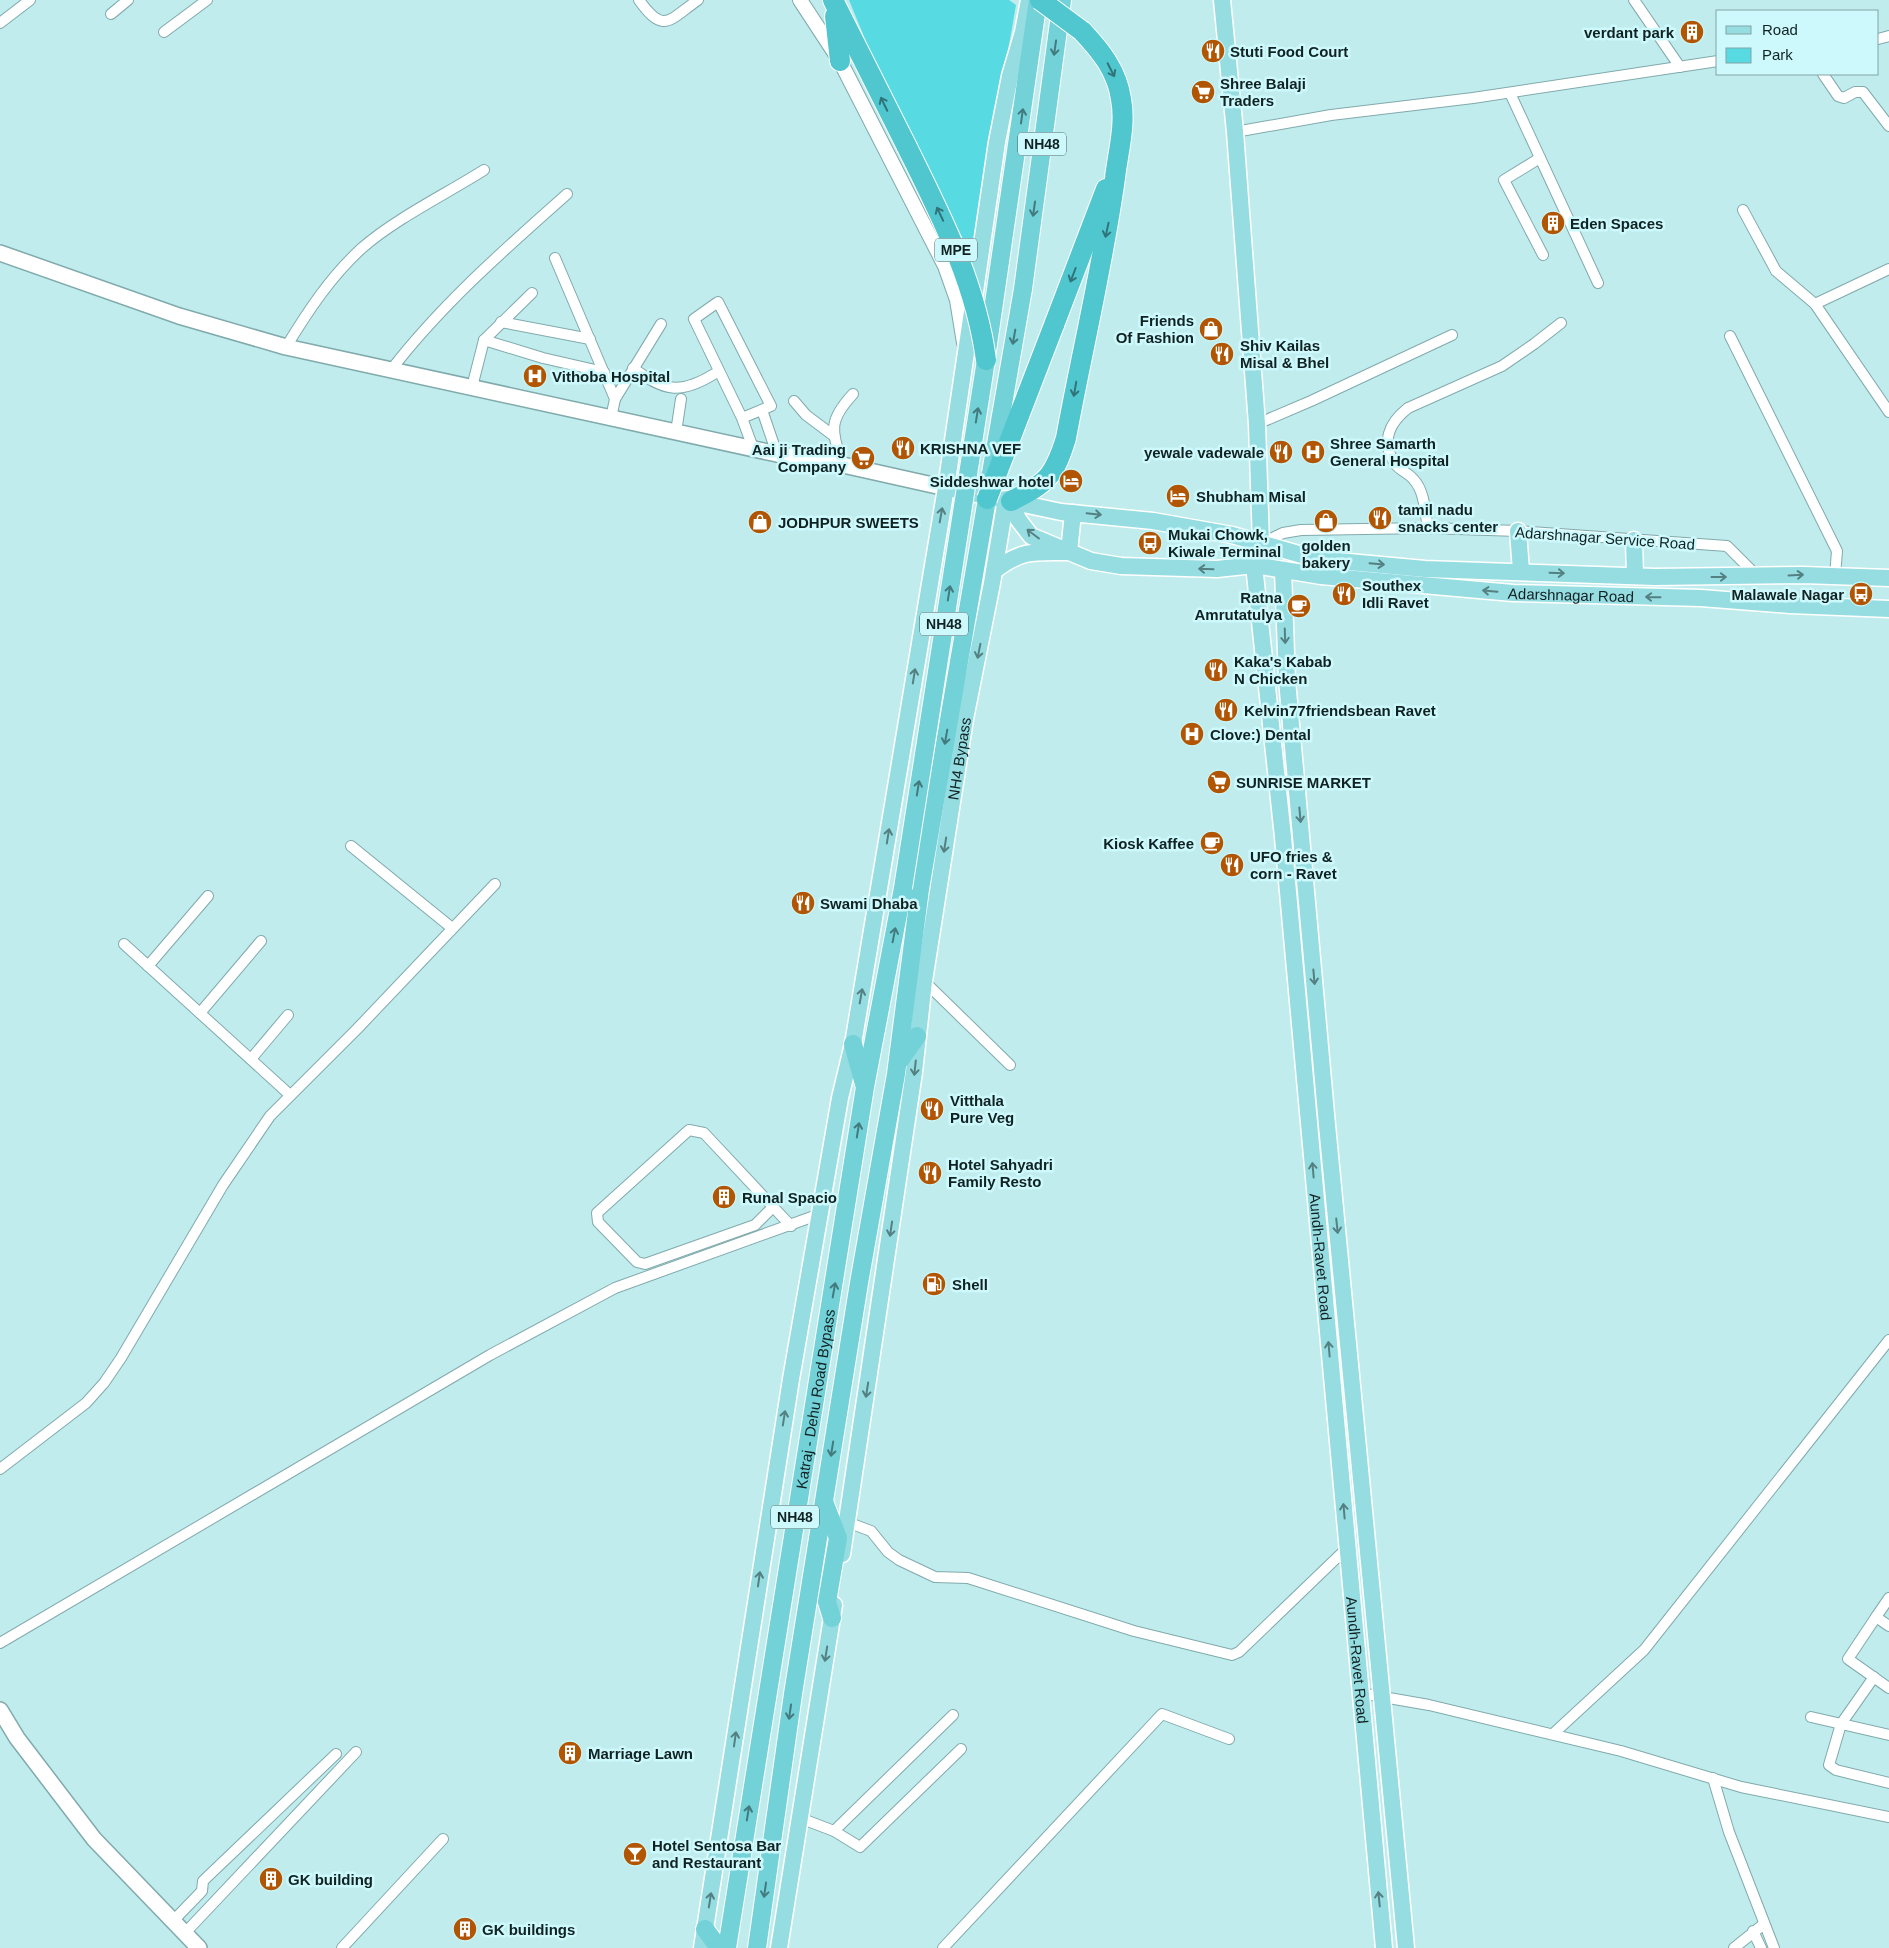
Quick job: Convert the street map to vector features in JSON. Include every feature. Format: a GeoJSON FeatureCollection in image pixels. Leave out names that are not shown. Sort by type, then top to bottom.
{"type":"FeatureCollection","features":[{"type":"Feature","properties":{"kind":"highway","name":"NH48"},"geometry":{"type":"LineString","coordinates":[[865,1086],[1001,500],[1023,289],[1062,0]]}},
{"type":"Feature","properties":{"kind":"highway"},"geometry":{"type":"LineString","coordinates":[[833,1],[840,61]]}},
{"type":"Feature","properties":{"kind":"highway","name":"MPE"},"geometry":{"type":"LineString","coordinates":[[833,1],[907,147],[960,259],[975,303],[986,360]]}},
{"type":"Feature","properties":{"kind":"highway"},"geometry":{"type":"LineString","coordinates":[[1001,500],[1040,487],[1053,472],[1066,438],[1109,221],[1122,110],[1119,88],[1106,59],[1082,31],[1035,2]]}},
{"type":"Feature","properties":{"kind":"highway","name":"NH48"},"geometry":{"type":"LineString","coordinates":[[913,1026],[912,889],[1035,2]]}},
{"type":"Feature","properties":{"kind":"highway"},"geometry":{"type":"LineString","coordinates":[[1001,500],[1054,325],[1104,193],[1119,147]]}},
{"type":"Feature","properties":{"kind":"highway","name":"Katraj - Dehu Road Bypass"},"geometry":{"type":"LineString","coordinates":[[824,1501],[898,1063],[913,1026]]}},
{"type":"Feature","properties":{"kind":"highway"},"geometry":{"type":"LineString","coordinates":[[853,1044],[865,1086]]}},
{"type":"Feature","properties":{"kind":"highway","name":"Katraj - Dehu Road Bypass"},"geometry":{"type":"LineString","coordinates":[[727,1948],[865,1086]]}},
{"type":"Feature","properties":{"kind":"highway"},"geometry":{"type":"LineString","coordinates":[[824,1501],[838,1538],[827,1602],[832,1618]]}},
{"type":"Feature","properties":{"kind":"highway","name":"NH48"},"geometry":{"type":"LineString","coordinates":[[758,1948],[793,1694],[824,1501]]}},
{"type":"Feature","properties":{"kind":"highway"},"geometry":{"type":"LineString","coordinates":[[705,1929],[719,1948]]}},
{"type":"Feature","properties":{"kind":"main road"},"geometry":{"type":"LineString","coordinates":[[1222,0],[1235,132],[1257,424],[1261,544]]}},
{"type":"Feature","properties":{"kind":"main road"},"geometry":{"type":"LineString","coordinates":[[702,1948],[767,1525],[820,1214],[853,1044],[946,488],[997,142],[1010,76],[1023,32],[1035,2]]}},
{"type":"Feature","properties":{"kind":"main road"},"geometry":{"type":"LineString","coordinates":[[0,253],[179,316],[286,347],[777,454],[843,465],[946,488]]}},
{"type":"Feature","properties":{"kind":"main road","name":"Adarshnagar Road"},"geometry":{"type":"LineString","coordinates":[[946,488],[1073,513],[1153,521],[1232,535],[1316,558],[1424,569],[1635,576],[1835,576],[1889,578]]}},
{"type":"Feature","properties":{"kind":"main road"},"geometry":{"type":"LineString","coordinates":[[1001,500],[1031,536],[1091,561],[1120,566],[1217,569],[1254,565]]}},
{"type":"Feature","properties":{"kind":"main road","name":"NH4 Bypass"},"geometry":{"type":"LineString","coordinates":[[779,1948],[847,1522],[914,1072],[913,1026],[924,981],[965,719],[994,571],[1001,500]]}},
{"type":"Feature","properties":{"kind":"main road"},"geometry":{"type":"LineString","coordinates":[[1069,552],[1073,513]]}},
{"type":"Feature","properties":{"kind":"main road"},"geometry":{"type":"LineString","coordinates":[[1518,531],[1520,572]]}},
{"type":"Feature","properties":{"kind":"main road"},"geometry":{"type":"LineString","coordinates":[[1634,540],[1635,576]]}},
{"type":"Feature","properties":{"kind":"main road"},"geometry":{"type":"LineString","coordinates":[[994,571],[1010,558],[1031,552],[1069,552]]}},
{"type":"Feature","properties":{"kind":"main road","name":"Adarshnagar Road"},"geometry":{"type":"LineString","coordinates":[[1254,565],[1322,576],[1513,593],[1701,598],[1790,605],[1889,609]]}},
{"type":"Feature","properties":{"kind":"main road","name":"Aundh-Ravet Road"},"geometry":{"type":"LineString","coordinates":[[1254,565],[1285,856],[1384,1948]]}},
{"type":"Feature","properties":{"kind":"main road","name":"Aundh-Ravet Road"},"geometry":{"type":"LineString","coordinates":[[1283,570],[1287,680],[1330,1153],[1384,1696],[1406,1948]]}},
{"type":"Feature","properties":{"kind":"main road"},"geometry":{"type":"LineString","coordinates":[[0,1710],[17,1738],[94,1839],[199,1948]]}},
{"type":"Feature","properties":{"kind":"street"},"geometry":{"type":"LineString","coordinates":[[0,23],[30,0]]}},
{"type":"Feature","properties":{"kind":"street"},"geometry":{"type":"LineString","coordinates":[[110,14],[128,0]]}},
{"type":"Feature","properties":{"kind":"street"},"geometry":{"type":"LineString","coordinates":[[164,32],[207,0]]}},
{"type":"Feature","properties":{"kind":"street"},"geometry":{"type":"LineString","coordinates":[[639,0],[651,16],[660,22],[668,21],[698,0]]}},
{"type":"Feature","properties":{"kind":"street"},"geometry":{"type":"LineString","coordinates":[[800,0],[840,61],[945,266],[957,300],[966,352]]}},
{"type":"Feature","properties":{"kind":"street"},"geometry":{"type":"LineString","coordinates":[[1634,0],[1680,67]]}},
{"type":"Feature","properties":{"kind":"street"},"geometry":{"type":"LineString","coordinates":[[1235,132],[1332,115],[1510,93],[1716,62]]}},
{"type":"Feature","properties":{"kind":"street"},"geometry":{"type":"LineString","coordinates":[[1825,75],[1838,96],[1844,98],[1854,92],[1863,92],[1889,126]]}},
{"type":"Feature","properties":{"kind":"street"},"geometry":{"type":"LineString","coordinates":[[1510,93],[1598,283]]}},
{"type":"Feature","properties":{"kind":"street"},"geometry":{"type":"LineString","coordinates":[[1540,158],[1504,180],[1543,255]]}},
{"type":"Feature","properties":{"kind":"street"},"geometry":{"type":"LineString","coordinates":[[286,347],[323,291],[364,247],[394,225],[484,170]]}},
{"type":"Feature","properties":{"kind":"street"},"geometry":{"type":"LineString","coordinates":[[391,370],[420,332],[446,305],[567,194]]}},
{"type":"Feature","properties":{"kind":"street"},"geometry":{"type":"LineString","coordinates":[[1743,210],[1776,271],[1815,304],[1889,412]]}},
{"type":"Feature","properties":{"kind":"street"},"geometry":{"type":"LineString","coordinates":[[556,258],[615,399]]}},
{"type":"Feature","properties":{"kind":"street"},"geometry":{"type":"LineString","coordinates":[[1815,304],[1889,269]]}},
{"type":"Feature","properties":{"kind":"street"},"geometry":{"type":"LineString","coordinates":[[472,387],[484,340],[532,293]]}},
{"type":"Feature","properties":{"kind":"street"},"geometry":{"type":"LineString","coordinates":[[742,418],[771,406],[718,302],[694,319],[742,418],[753,448]]}},
{"type":"Feature","properties":{"kind":"street"},"geometry":{"type":"LineString","coordinates":[[501,322],[590,339]]}},
{"type":"Feature","properties":{"kind":"street"},"geometry":{"type":"LineString","coordinates":[[1428,528],[1421,493],[1414,480],[1397,466],[1388,445],[1387,436],[1396,418],[1408,408],[1502,366],[1561,323]]}},
{"type":"Feature","properties":{"kind":"street"},"geometry":{"type":"LineString","coordinates":[[612,418],[615,399],[661,324]]}},
{"type":"Feature","properties":{"kind":"street"},"geometry":{"type":"LineString","coordinates":[[1257,424],[1452,335]]}},
{"type":"Feature","properties":{"kind":"street"},"geometry":{"type":"LineString","coordinates":[[1730,336],[1837,551],[1835,576]]}},
{"type":"Feature","properties":{"kind":"street"},"geometry":{"type":"LineString","coordinates":[[484,340],[543,358],[604,372]]}},
{"type":"Feature","properties":{"kind":"street"},"geometry":{"type":"LineString","coordinates":[[633,368],[648,379],[674,389],[693,386],[714,374]]}},
{"type":"Feature","properties":{"kind":"street"},"geometry":{"type":"LineString","coordinates":[[843,465],[834,436],[835,417],[853,394]]}},
{"type":"Feature","properties":{"kind":"street"},"geometry":{"type":"LineString","coordinates":[[676,432],[681,399]]}},
{"type":"Feature","properties":{"kind":"street"},"geometry":{"type":"LineString","coordinates":[[794,401],[806,415],[834,436]]}},
{"type":"Feature","properties":{"kind":"street"},"geometry":{"type":"LineString","coordinates":[[762,410],[777,454]]}},
{"type":"Feature","properties":{"kind":"street","name":"Adarshnagar Service Road"},"geometry":{"type":"LineString","coordinates":[[1261,544],[1283,533],[1300,530],[1428,528],[1518,531],[1727,546],[1758,577]]}},
{"type":"Feature","properties":{"kind":"street"},"geometry":{"type":"LineString","coordinates":[[351,846],[452,928]]}},
{"type":"Feature","properties":{"kind":"street"},"geometry":{"type":"LineString","coordinates":[[0,1469],[86,1403],[104,1383],[121,1358],[223,1185],[270,1116],[357,1029],[495,884]]}},
{"type":"Feature","properties":{"kind":"street"},"geometry":{"type":"LineString","coordinates":[[148,966],[208,896]]}},
{"type":"Feature","properties":{"kind":"street"},"geometry":{"type":"LineString","coordinates":[[200,1013],[261,941]]}},
{"type":"Feature","properties":{"kind":"street"},"geometry":{"type":"LineString","coordinates":[[124,944],[290,1095]]}},
{"type":"Feature","properties":{"kind":"street"},"geometry":{"type":"LineString","coordinates":[[924,981],[1010,1065]]}},
{"type":"Feature","properties":{"kind":"street"},"geometry":{"type":"LineString","coordinates":[[251,1059],[288,1015]]}},
{"type":"Feature","properties":{"kind":"street"},"geometry":{"type":"LineString","coordinates":[[773,1207],[755,1225],[645,1264],[637,1262],[598,1222],[597,1213],[689,1130],[696,1130],[704,1133],[773,1207],[790,1226]]}},
{"type":"Feature","properties":{"kind":"street"},"geometry":{"type":"LineString","coordinates":[[0,1643],[490,1355],[615,1288],[820,1214]]}},
{"type":"Feature","properties":{"kind":"street"},"geometry":{"type":"LineString","coordinates":[[1554,1734],[1644,1650],[1889,1340]]}},
{"type":"Feature","properties":{"kind":"street"},"geometry":{"type":"LineString","coordinates":[[847,1522],[871,1531],[888,1552],[935,1577],[968,1578],[1134,1631],[1232,1655],[1239,1652],[1347,1548]]}},
{"type":"Feature","properties":{"kind":"street"},"geometry":{"type":"LineString","coordinates":[[1889,1598],[1848,1658],[1849,1661],[1889,1688]]}},
{"type":"Feature","properties":{"kind":"street"},"geometry":{"type":"LineString","coordinates":[[1876,1617],[1889,1626]]}},
{"type":"Feature","properties":{"kind":"street"},"geometry":{"type":"LineString","coordinates":[[1874,1677],[1841,1724],[1829,1766],[1836,1770],[1889,1783]]}},
{"type":"Feature","properties":{"kind":"street"},"geometry":{"type":"LineString","coordinates":[[1360,1693],[1384,1696],[1554,1734],[1621,1751],[1741,1787],[1889,1818]]}},
{"type":"Feature","properties":{"kind":"street"},"geometry":{"type":"LineString","coordinates":[[943,1948],[1162,1714],[1228,1739]]}},
{"type":"Feature","properties":{"kind":"street"},"geometry":{"type":"LineString","coordinates":[[834,1831],[953,1715]]}},
{"type":"Feature","properties":{"kind":"street"},"geometry":{"type":"LineString","coordinates":[[1811,1716],[1889,1735]]}},
{"type":"Feature","properties":{"kind":"street"},"geometry":{"type":"LineString","coordinates":[[800,1818],[834,1831],[860,1847],[960,1749]]}},
{"type":"Feature","properties":{"kind":"street"},"geometry":{"type":"LineString","coordinates":[[185,1933],[356,1752]]}},
{"type":"Feature","properties":{"kind":"street"},"geometry":{"type":"LineString","coordinates":[[173,1921],[202,1891],[203,1881],[336,1754]]}},
{"type":"Feature","properties":{"kind":"street"},"geometry":{"type":"LineString","coordinates":[[1713,1778],[1729,1832],[1774,1948]]}},
{"type":"Feature","properties":{"kind":"street"},"geometry":{"type":"LineString","coordinates":[[342,1948],[443,1839]]}},
{"type":"Feature","properties":{"kind":"street"},"geometry":{"type":"LineString","coordinates":[[1734,1948],[1764,1924]]}},
{"type":"Feature","properties":{"kind":"street"},"geometry":{"type":"LineString","coordinates":[[1753,1931],[1761,1948]]}},
{"type":"Feature","properties":{"kind":"green space"},"geometry":{"type":"Polygon","coordinates":[[[849,0],[1009,0],[1016,5],[972,257],[876,66],[849,0]]]}},
{"type":"Feature","properties":{"kind":"place","name":"verdant park"},"geometry":{"type":"Point","coordinates":[1692,32]}},
{"type":"Feature","properties":{"kind":"place","name":"Stuti Food Court"},"geometry":{"type":"Point","coordinates":[1213,51]}},
{"type":"Feature","properties":{"kind":"place","name":"Shree Balaji Traders"},"geometry":{"type":"Point","coordinates":[1203,92]}},
{"type":"Feature","properties":{"kind":"place","name":"Eden Spaces"},"geometry":{"type":"Point","coordinates":[1553,223]}},
{"type":"Feature","properties":{"kind":"place","name":"Friends Of Fashion"},"geometry":{"type":"Point","coordinates":[1211,329]}},
{"type":"Feature","properties":{"kind":"place","name":"Shiv Kailas Misal & Bhel"},"geometry":{"type":"Point","coordinates":[1222,354]}},
{"type":"Feature","properties":{"kind":"place","name":"Vithoba Hospital"},"geometry":{"type":"Point","coordinates":[535,376]}},
{"type":"Feature","properties":{"kind":"place","name":"KRISHNA VEF"},"geometry":{"type":"Point","coordinates":[903,448]}},
{"type":"Feature","properties":{"kind":"place","name":"yewale vadewale"},"geometry":{"type":"Point","coordinates":[1281,452]}},
{"type":"Feature","properties":{"kind":"place","name":"Shree Samarth General Hospital"},"geometry":{"type":"Point","coordinates":[1313,452]}},
{"type":"Feature","properties":{"kind":"place","name":"Aai ji Trading Company"},"geometry":{"type":"Point","coordinates":[863,458]}},
{"type":"Feature","properties":{"kind":"place","name":"Siddeshwar hotel"},"geometry":{"type":"Point","coordinates":[1071,481]}},
{"type":"Feature","properties":{"kind":"place","name":"Shubham Misal"},"geometry":{"type":"Point","coordinates":[1178,496]}},
{"type":"Feature","properties":{"kind":"place","name":"tamil nadu snacks center"},"geometry":{"type":"Point","coordinates":[1380,518]}},
{"type":"Feature","properties":{"kind":"place","name":"golden bakery"},"geometry":{"type":"Point","coordinates":[1326,521]}},
{"type":"Feature","properties":{"kind":"place","name":"JODHPUR SWEETS"},"geometry":{"type":"Point","coordinates":[760,522]}},
{"type":"Feature","properties":{"kind":"place","name":"Mukai Chowk, Kiwale Terminal"},"geometry":{"type":"Point","coordinates":[1150,543]}},
{"type":"Feature","properties":{"kind":"place","name":"Southex Idli Ravet"},"geometry":{"type":"Point","coordinates":[1344,594]}},
{"type":"Feature","properties":{"kind":"place","name":"Malawale Nagar"},"geometry":{"type":"Point","coordinates":[1861,594]}},
{"type":"Feature","properties":{"kind":"place","name":"Ratna Amrutatulya"},"geometry":{"type":"Point","coordinates":[1299,606]}},
{"type":"Feature","properties":{"kind":"place","name":"Kaka's Kabab N Chicken"},"geometry":{"type":"Point","coordinates":[1216,670]}},
{"type":"Feature","properties":{"kind":"place","name":"Kelvin77friendsbean Ravet"},"geometry":{"type":"Point","coordinates":[1226,710]}},
{"type":"Feature","properties":{"kind":"place","name":"Clove:) Dental"},"geometry":{"type":"Point","coordinates":[1192,734]}},
{"type":"Feature","properties":{"kind":"place","name":"SUNRISE MARKET"},"geometry":{"type":"Point","coordinates":[1219,782]}},
{"type":"Feature","properties":{"kind":"place","name":"Kiosk Kaffee"},"geometry":{"type":"Point","coordinates":[1212,843]}},
{"type":"Feature","properties":{"kind":"place","name":"UFO fries & corn - Ravet"},"geometry":{"type":"Point","coordinates":[1232,865]}},
{"type":"Feature","properties":{"kind":"place","name":"Swami Dhaba"},"geometry":{"type":"Point","coordinates":[803,903]}},
{"type":"Feature","properties":{"kind":"place","name":"Vitthala Pure Veg"},"geometry":{"type":"Point","coordinates":[932,1109]}},
{"type":"Feature","properties":{"kind":"place","name":"Hotel Sahyadri Family Resto"},"geometry":{"type":"Point","coordinates":[930,1173]}},
{"type":"Feature","properties":{"kind":"place","name":"Runal Spacio"},"geometry":{"type":"Point","coordinates":[724,1197]}},
{"type":"Feature","properties":{"kind":"place","name":"Shell"},"geometry":{"type":"Point","coordinates":[934,1284]}},
{"type":"Feature","properties":{"kind":"place","name":"Marriage Lawn"},"geometry":{"type":"Point","coordinates":[570,1753]}},
{"type":"Feature","properties":{"kind":"place","name":"Hotel Sentosa Bar and Restaurant"},"geometry":{"type":"Point","coordinates":[635,1854]}},
{"type":"Feature","properties":{"kind":"place","name":"GK building"},"geometry":{"type":"Point","coordinates":[271,1879]}},
{"type":"Feature","properties":{"kind":"place","name":"GK buildings"},"geometry":{"type":"Point","coordinates":[465,1929]}}]}
